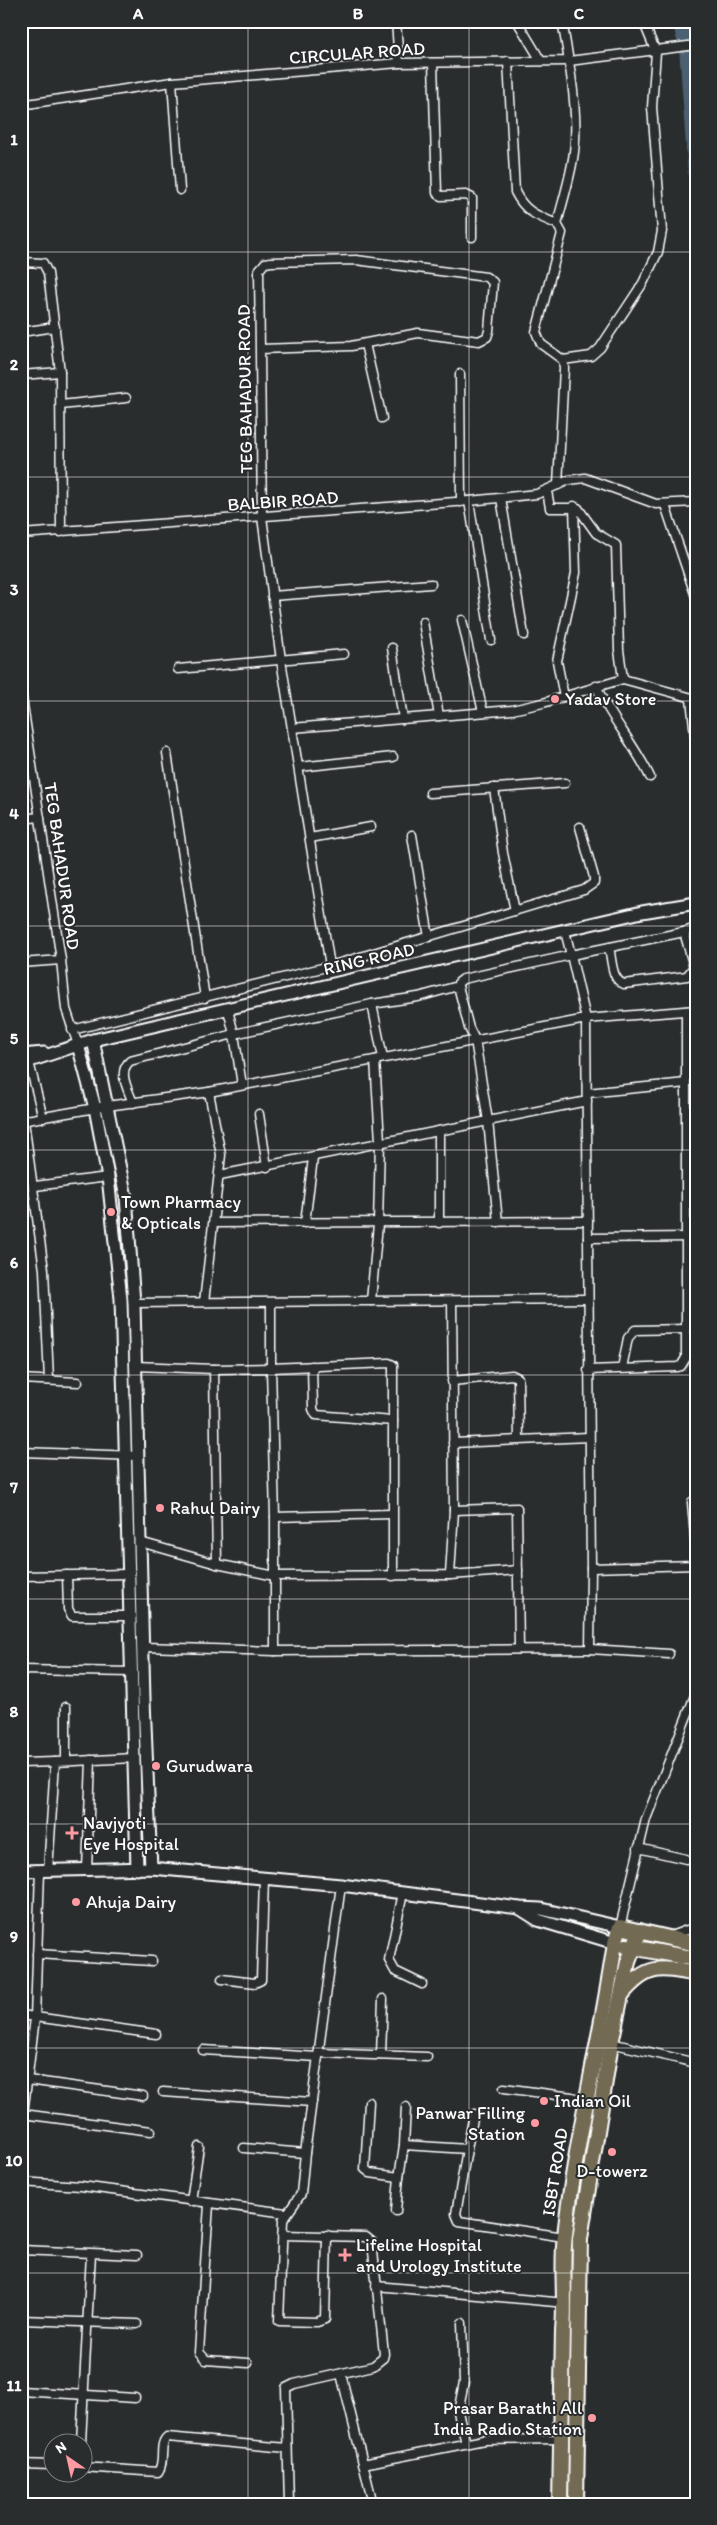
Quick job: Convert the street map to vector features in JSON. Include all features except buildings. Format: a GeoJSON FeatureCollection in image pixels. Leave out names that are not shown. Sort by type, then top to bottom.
{"type":"FeatureCollection","features":[{"type":"Feature","properties":{"kind":"highway"},"geometry":{"type":"LineString","coordinates":[[620,1928],[696,1944]]}},
{"type":"Feature","properties":{"kind":"highway","name":"ISBT ROAD"},"geometry":{"type":"LineString","coordinates":[[560,2504],[562,2330],[566,2303],[564,2237],[586,2100],[615,1943],[620,1928]]}},
{"type":"Feature","properties":{"kind":"highway"},"geometry":{"type":"LineString","coordinates":[[576,2504],[580,2239],[610,2043],[633,1949],[640,1931]]}},
{"type":"Feature","properties":{"kind":"highway"},"geometry":{"type":"LineString","coordinates":[[615,1943],[633,1949],[696,1959]]}},
{"type":"Feature","properties":{"kind":"highway"},"geometry":{"type":"LineString","coordinates":[[621,1996],[635,1978],[647,1971],[669,1969],[696,1974]]}},
{"type":"Feature","properties":{"kind":"main road","name":"RING ROAD"},"geometry":{"type":"LineString","coordinates":[[24,1061],[37,1052],[51,1053],[93,1040],[696,902]]}},
{"type":"Feature","properties":{"kind":"main road"},"geometry":{"type":"LineString","coordinates":[[93,1040],[126,1197],[134,1303],[129,1574],[137,1869]]}},
{"type":"Feature","properties":{"kind":"main road"},"geometry":{"type":"LineString","coordinates":[[78,1044],[95,1108],[108,1176],[121,1299],[140,1542],[151,1868]]}},
{"type":"Feature","properties":{"kind":"main road"},"geometry":{"type":"LineString","coordinates":[[21,1871],[151,1868],[341,1885],[519,1908],[541,1909],[620,1928]]}},
{"type":"Feature","properties":{"kind":"main road"},"geometry":{"type":"LineString","coordinates":[[519,1908],[538,1920],[615,1943]]}},
{"type":"Feature","properties":{"kind":"street"},"geometry":{"type":"LineString","coordinates":[[396,21],[400,63]]}},
{"type":"Feature","properties":{"kind":"street"},"geometry":{"type":"LineString","coordinates":[[517,21],[540,61]]}},
{"type":"Feature","properties":{"kind":"street"},"geometry":{"type":"LineString","coordinates":[[557,224],[573,163],[575,141],[569,61],[562,21]]}},
{"type":"Feature","properties":{"kind":"street"},"geometry":{"type":"LineString","coordinates":[[508,62],[515,192],[526,209],[533,215],[557,224],[561,228],[562,239],[536,332],[541,344],[563,360],[591,356],[600,348],[637,295],[658,252],[663,220],[652,107],[656,52],[643,21]]}},
{"type":"Feature","properties":{"kind":"street","name":"CIRCULAR ROAD"},"geometry":{"type":"LineString","coordinates":[[21,105],[172,82],[400,63],[569,61],[656,52],[696,45]]}},
{"type":"Feature","properties":{"kind":"street"},"geometry":{"type":"LineString","coordinates":[[432,63],[437,193],[441,196],[466,195],[472,198],[472,238]]}},
{"type":"Feature","properties":{"kind":"street"},"geometry":{"type":"LineString","coordinates":[[172,82],[180,190]]}},
{"type":"Feature","properties":{"kind":"street","name":"TEG BAHADUR ROAD"},"geometry":{"type":"LineString","coordinates":[[330,966],[281,660],[262,517],[259,270],[270,262],[356,260],[486,277],[493,282],[489,331],[484,339],[479,341],[418,334],[365,344]]}},
{"type":"Feature","properties":{"kind":"street"},"geometry":{"type":"LineString","coordinates":[[21,262],[43,263],[47,267],[60,372],[61,532]]}},
{"type":"Feature","properties":{"kind":"street"},"geometry":{"type":"LineString","coordinates":[[21,332],[55,327]]}},
{"type":"Feature","properties":{"kind":"street"},"geometry":{"type":"LineString","coordinates":[[260,349],[365,344],[382,418]]}},
{"type":"Feature","properties":{"kind":"street"},"geometry":{"type":"LineString","coordinates":[[558,485],[563,360]]}},
{"type":"Feature","properties":{"kind":"street"},"geometry":{"type":"LineString","coordinates":[[21,376],[60,372]]}},
{"type":"Feature","properties":{"kind":"street"},"geometry":{"type":"LineString","coordinates":[[460,374],[465,502],[492,640]]}},
{"type":"Feature","properties":{"kind":"street"},"geometry":{"type":"LineString","coordinates":[[60,405],[126,398]]}},
{"type":"Feature","properties":{"kind":"street","name":"BALBIR ROAD"},"geometry":{"type":"LineString","coordinates":[[21,534],[465,502],[546,491],[569,480],[586,478],[665,505],[696,502]]}},
{"type":"Feature","properties":{"kind":"street"},"geometry":{"type":"LineString","coordinates":[[546,491],[550,508],[574,506],[582,511],[596,533],[613,542],[617,550],[619,650],[623,679]]}},
{"type":"Feature","properties":{"kind":"street"},"geometry":{"type":"LineString","coordinates":[[501,498],[524,635]]}},
{"type":"Feature","properties":{"kind":"street"},"geometry":{"type":"LineString","coordinates":[[665,505],[696,597]]}},
{"type":"Feature","properties":{"kind":"street"},"geometry":{"type":"LineString","coordinates":[[564,697],[557,661],[576,573],[574,506]]}},
{"type":"Feature","properties":{"kind":"street"},"geometry":{"type":"LineString","coordinates":[[272,596],[431,584]]}},
{"type":"Feature","properties":{"kind":"street"},"geometry":{"type":"LineString","coordinates":[[462,620],[482,712]]}},
{"type":"Feature","properties":{"kind":"street"},"geometry":{"type":"LineString","coordinates":[[424,622],[438,716]]}},
{"type":"Feature","properties":{"kind":"street"},"geometry":{"type":"LineString","coordinates":[[392,648],[403,719]]}},
{"type":"Feature","properties":{"kind":"street"},"geometry":{"type":"LineString","coordinates":[[178,669],[344,654]]}},
{"type":"Feature","properties":{"kind":"street"},"geometry":{"type":"LineString","coordinates":[[292,728],[527,708],[623,679],[693,699],[696,744]]}},
{"type":"Feature","properties":{"kind":"street"},"geometry":{"type":"LineString","coordinates":[[596,686],[609,712],[639,754],[650,777]]}},
{"type":"Feature","properties":{"kind":"street","name":"TEG BAHADUR ROAD"},"geometry":{"type":"LineString","coordinates":[[21,691],[61,960],[66,1009],[78,1044]]}},
{"type":"Feature","properties":{"kind":"street"},"geometry":{"type":"LineString","coordinates":[[167,753],[205,998]]}},
{"type":"Feature","properties":{"kind":"street"},"geometry":{"type":"LineString","coordinates":[[299,767],[393,756]]}},
{"type":"Feature","properties":{"kind":"street"},"geometry":{"type":"LineString","coordinates":[[430,793],[564,782]]}},
{"type":"Feature","properties":{"kind":"street"},"geometry":{"type":"LineString","coordinates":[[494,788],[503,853],[515,911]]}},
{"type":"Feature","properties":{"kind":"street"},"geometry":{"type":"LineString","coordinates":[[21,819],[40,817]]}},
{"type":"Feature","properties":{"kind":"street"},"geometry":{"type":"LineString","coordinates":[[310,838],[371,827]]}},
{"type":"Feature","properties":{"kind":"street"},"geometry":{"type":"LineString","coordinates":[[72,1030],[330,966],[429,938],[584,890],[594,883],[580,827]]}},
{"type":"Feature","properties":{"kind":"street"},"geometry":{"type":"LineString","coordinates":[[412,835],[429,938]]}},
{"type":"Feature","properties":{"kind":"street"},"geometry":{"type":"LineString","coordinates":[[498,1222],[488,1121],[475,1040],[469,1028],[458,983],[463,979],[696,928]]}},
{"type":"Feature","properties":{"kind":"street"},"geometry":{"type":"LineString","coordinates":[[565,931],[586,1019],[591,1568],[590,1649]]}},
{"type":"Feature","properties":{"kind":"street"},"geometry":{"type":"LineString","coordinates":[[609,947],[615,976],[620,983],[687,976],[694,967],[684,932]]}},
{"type":"Feature","properties":{"kind":"street"},"geometry":{"type":"LineString","coordinates":[[21,963],[61,960]]}},
{"type":"Feature","properties":{"kind":"street"},"geometry":{"type":"LineString","coordinates":[[133,1103],[123,1074],[125,1065],[130,1061],[234,1034],[372,1004],[418,998],[458,986]]}},
{"type":"Feature","properties":{"kind":"street"},"geometry":{"type":"LineString","coordinates":[[371,1301],[378,1224],[380,1141],[379,1059],[372,1004]]}},
{"type":"Feature","properties":{"kind":"street"},"geometry":{"type":"LineString","coordinates":[[228,1010],[242,1085]]}},
{"type":"Feature","properties":{"kind":"street"},"geometry":{"type":"LineString","coordinates":[[49,1380],[44,1270],[35,1186],[23,1121],[107,1106],[209,1092],[586,1019],[696,1010]]}},
{"type":"Feature","properties":{"kind":"street"},"geometry":{"type":"LineString","coordinates":[[588,1370],[681,1366],[686,1358],[686,1083],[692,1051],[686,1011]]}},
{"type":"Feature","properties":{"kind":"street"},"geometry":{"type":"LineString","coordinates":[[24,1061],[43,1118]]}},
{"type":"Feature","properties":{"kind":"street"},"geometry":{"type":"LineString","coordinates":[[220,1175],[313,1158],[380,1141],[439,1132],[587,1097],[686,1083]]}},
{"type":"Feature","properties":{"kind":"street"},"geometry":{"type":"LineString","coordinates":[[204,1302],[220,1175],[220,1144],[209,1092]]}},
{"type":"Feature","properties":{"kind":"street"},"geometry":{"type":"LineString","coordinates":[[686,1106],[696,1106]]}},
{"type":"Feature","properties":{"kind":"street"},"geometry":{"type":"LineString","coordinates":[[260,1114],[267,1167]]}},
{"type":"Feature","properties":{"kind":"street"},"geometry":{"type":"LineString","coordinates":[[439,1132],[439,1223]]}},
{"type":"Feature","properties":{"kind":"street"},"geometry":{"type":"LineString","coordinates":[[686,1156],[696,1156]]}},
{"type":"Feature","properties":{"kind":"street"},"geometry":{"type":"LineString","coordinates":[[305,1223],[313,1158]]}},
{"type":"Feature","properties":{"kind":"street"},"geometry":{"type":"LineString","coordinates":[[35,1186],[108,1176]]}},
{"type":"Feature","properties":{"kind":"street"},"geometry":{"type":"LineString","coordinates":[[215,1223],[378,1224],[588,1221]]}},
{"type":"Feature","properties":{"kind":"street"},"geometry":{"type":"LineString","coordinates":[[588,1238],[696,1237]]}},
{"type":"Feature","properties":{"kind":"street"},"geometry":{"type":"LineString","coordinates":[[687,1284],[696,1284]]}},
{"type":"Feature","properties":{"kind":"street"},"geometry":{"type":"LineString","coordinates":[[134,1303],[271,1303],[588,1298]]}},
{"type":"Feature","properties":{"kind":"street"},"geometry":{"type":"LineString","coordinates":[[450,1575],[454,1510],[452,1301]]}},
{"type":"Feature","properties":{"kind":"street"},"geometry":{"type":"LineString","coordinates":[[271,1303],[276,1576],[275,1651]]}},
{"type":"Feature","properties":{"kind":"street"},"geometry":{"type":"LineString","coordinates":[[622,1368],[628,1338],[635,1330],[687,1329]]}},
{"type":"Feature","properties":{"kind":"street"},"geometry":{"type":"LineString","coordinates":[[134,1366],[214,1369],[389,1363],[394,1369],[393,1576]]}},
{"type":"Feature","properties":{"kind":"street"},"geometry":{"type":"LineString","coordinates":[[312,1366],[313,1409],[316,1415],[393,1421]]}},
{"type":"Feature","properties":{"kind":"street"},"geometry":{"type":"LineString","coordinates":[[214,1369],[216,1564]]}},
{"type":"Feature","properties":{"kind":"street"},"geometry":{"type":"LineString","coordinates":[[452,1381],[512,1375],[518,1378],[519,1440]]}},
{"type":"Feature","properties":{"kind":"street"},"geometry":{"type":"LineString","coordinates":[[21,1379],[78,1382]]}},
{"type":"Feature","properties":{"kind":"street"},"geometry":{"type":"LineString","coordinates":[[453,1443],[589,1437]]}},
{"type":"Feature","properties":{"kind":"street"},"geometry":{"type":"LineString","coordinates":[[21,1452],[132,1456]]}},
{"type":"Feature","properties":{"kind":"street"},"geometry":{"type":"LineString","coordinates":[[692,1502],[696,1550]]}},
{"type":"Feature","properties":{"kind":"street"},"geometry":{"type":"LineString","coordinates":[[454,1510],[517,1508],[519,1648]]}},
{"type":"Feature","properties":{"kind":"street"},"geometry":{"type":"LineString","coordinates":[[275,1517],[392,1514]]}},
{"type":"Feature","properties":{"kind":"street"},"geometry":{"type":"LineString","coordinates":[[140,1542],[216,1564],[276,1576],[450,1575],[518,1570]]}},
{"type":"Feature","properties":{"kind":"street"},"geometry":{"type":"LineString","coordinates":[[591,1568],[696,1565]]}},
{"type":"Feature","properties":{"kind":"street"},"geometry":{"type":"LineString","coordinates":[[21,1576],[129,1574]]}},
{"type":"Feature","properties":{"kind":"street"},"geometry":{"type":"LineString","coordinates":[[67,1575],[68,1609],[72,1616],[142,1615]]}},
{"type":"Feature","properties":{"kind":"street"},"geometry":{"type":"LineString","coordinates":[[143,1647],[275,1651],[519,1648],[590,1649],[669,1654]]}},
{"type":"Feature","properties":{"kind":"street"},"geometry":{"type":"LineString","coordinates":[[21,1670],[132,1672]]}},
{"type":"Feature","properties":{"kind":"street"},"geometry":{"type":"LineString","coordinates":[[620,1928],[638,1848],[654,1796],[696,1693]]}},
{"type":"Feature","properties":{"kind":"street"},"geometry":{"type":"LineString","coordinates":[[66,1707],[66,1761]]}},
{"type":"Feature","properties":{"kind":"street"},"geometry":{"type":"LineString","coordinates":[[21,1763],[134,1758]]}},
{"type":"Feature","properties":{"kind":"street"},"geometry":{"type":"LineString","coordinates":[[86,1870],[91,1760]]}},
{"type":"Feature","properties":{"kind":"street"},"geometry":{"type":"LineString","coordinates":[[21,2130],[24,2079],[35,2018],[37,1954],[55,1762]]}},
{"type":"Feature","properties":{"kind":"street"},"geometry":{"type":"LineString","coordinates":[[638,1848],[686,1859]]}},
{"type":"Feature","properties":{"kind":"street"},"geometry":{"type":"LineString","coordinates":[[222,1980],[255,1983],[261,1980],[264,1878]]}},
{"type":"Feature","properties":{"kind":"street"},"geometry":{"type":"LineString","coordinates":[[327,2235],[325,2319],[317,2322],[279,2320],[283,2220],[286,2213],[294,2207],[301,2194],[341,1885]]}},
{"type":"Feature","properties":{"kind":"street"},"geometry":{"type":"LineString","coordinates":[[403,1893],[389,1960],[395,1971],[422,1984]]}},
{"type":"Feature","properties":{"kind":"street"},"geometry":{"type":"LineString","coordinates":[[669,1937],[687,1930],[696,1931]]}},
{"type":"Feature","properties":{"kind":"street"},"geometry":{"type":"LineString","coordinates":[[37,1954],[152,1961]]}},
{"type":"Feature","properties":{"kind":"street"},"geometry":{"type":"LineString","coordinates":[[381,2055],[383,1999]]}},
{"type":"Feature","properties":{"kind":"street"},"geometry":{"type":"LineString","coordinates":[[21,2016],[156,2034]]}},
{"type":"Feature","properties":{"kind":"street"},"geometry":{"type":"LineString","coordinates":[[610,2043],[696,2063]]}},
{"type":"Feature","properties":{"kind":"street"},"geometry":{"type":"LineString","coordinates":[[203,2050],[427,2057]]}},
{"type":"Feature","properties":{"kind":"street"},"geometry":{"type":"LineString","coordinates":[[24,2079],[143,2096]]}},
{"type":"Feature","properties":{"kind":"street"},"geometry":{"type":"LineString","coordinates":[[504,2088],[586,2100],[601,2104]]}},
{"type":"Feature","properties":{"kind":"street"},"geometry":{"type":"LineString","coordinates":[[163,2092],[312,2102]]}},
{"type":"Feature","properties":{"kind":"street"},"geometry":{"type":"LineString","coordinates":[[369,2102],[365,2169],[370,2172],[399,2177]]}},
{"type":"Feature","properties":{"kind":"street"},"geometry":{"type":"LineString","coordinates":[[396,2211],[404,2145],[406,2107]]}},
{"type":"Feature","properties":{"kind":"street"},"geometry":{"type":"LineString","coordinates":[[23,2114],[151,2132]]}},
{"type":"Feature","properties":{"kind":"street"},"geometry":{"type":"LineString","coordinates":[[474,2114],[456,2214],[459,2221],[564,2237]]}},
{"type":"Feature","properties":{"kind":"street"},"geometry":{"type":"LineString","coordinates":[[404,2145],[467,2149]]}},
{"type":"Feature","properties":{"kind":"street"},"geometry":{"type":"LineString","coordinates":[[191,2201],[199,2147]]}},
{"type":"Feature","properties":{"kind":"street"},"geometry":{"type":"LineString","coordinates":[[244,2148],[305,2153]]}},
{"type":"Feature","properties":{"kind":"street"},"geometry":{"type":"LineString","coordinates":[[21,2182],[81,2186],[210,2205],[286,2213]]}},
{"type":"Feature","properties":{"kind":"street"},"geometry":{"type":"LineString","coordinates":[[210,2205],[199,2352],[206,2360],[248,2363]]}},
{"type":"Feature","properties":{"kind":"street"},"geometry":{"type":"LineString","coordinates":[[282,2235],[327,2235],[366,2237],[369,2239],[373,2249],[383,2358],[373,2366],[294,2384],[286,2388],[289,2504]]}},
{"type":"Feature","properties":{"kind":"street"},"geometry":{"type":"LineString","coordinates":[[21,2250],[91,2254],[137,2254]]}},
{"type":"Feature","properties":{"kind":"street"},"geometry":{"type":"LineString","coordinates":[[81,2432],[91,2254]]}},
{"type":"Feature","properties":{"kind":"street"},"geometry":{"type":"LineString","coordinates":[[376,2286],[566,2303]]}},
{"type":"Feature","properties":{"kind":"street"},"geometry":{"type":"LineString","coordinates":[[21,2320],[137,2324]]}},
{"type":"Feature","properties":{"kind":"street"},"geometry":{"type":"LineString","coordinates":[[462,2322],[464,2382],[458,2412],[466,2443]]}},
{"type":"Feature","properties":{"kind":"street"},"geometry":{"type":"LineString","coordinates":[[341,2374],[373,2504]]}},
{"type":"Feature","properties":{"kind":"street"},"geometry":{"type":"LineString","coordinates":[[21,2391],[135,2398]]}},
{"type":"Feature","properties":{"kind":"street"},"geometry":{"type":"LineString","coordinates":[[92,2468],[158,2472],[162,2465],[164,2441],[167,2437],[171,2436],[287,2448]]}},
{"type":"Feature","properties":{"kind":"street"},"geometry":{"type":"LineString","coordinates":[[363,2464],[484,2440],[561,2439]]}},
{"type":"Feature","properties":{"kind":"street"},"geometry":{"type":"LineString","coordinates":[[21,2464],[42,2465]]}},
{"type":"Feature","properties":{"kind":"waterway"},"geometry":{"type":"LineString","coordinates":[[680,21],[687,46],[696,175]]}},
{"type":"Feature","properties":{"kind":"place","name":"Yadav Store"},"geometry":{"type":"Point","coordinates":[555,699]}},
{"type":"Feature","properties":{"kind":"place","name":"Town Pharmacy & Opticals"},"geometry":{"type":"Point","coordinates":[111,1212]}},
{"type":"Feature","properties":{"kind":"place","name":"Rahul Dairy"},"geometry":{"type":"Point","coordinates":[160,1508]}},
{"type":"Feature","properties":{"kind":"place","name":"Gurudwara"},"geometry":{"type":"Point","coordinates":[156,1766]}},
{"type":"Feature","properties":{"kind":"place","name":"Navjyoti Eye Hospital"},"geometry":{"type":"Point","coordinates":[72,1833]}},
{"type":"Feature","properties":{"kind":"place","name":"Ahuja Dairy"},"geometry":{"type":"Point","coordinates":[76,1902]}},
{"type":"Feature","properties":{"kind":"place","name":"Indian Oil"},"geometry":{"type":"Point","coordinates":[544,2101]}},
{"type":"Feature","properties":{"kind":"place","name":"Panwar Filling Station"},"geometry":{"type":"Point","coordinates":[535,2123]}},
{"type":"Feature","properties":{"kind":"place","name":"D-towerz"},"geometry":{"type":"Point","coordinates":[612,2152]}},
{"type":"Feature","properties":{"kind":"place","name":"Lifeline Hospital and Urology Institute"},"geometry":{"type":"Point","coordinates":[345,2255]}},
{"type":"Feature","properties":{"kind":"place","name":"Prasar Barathi All India Radio Station"},"geometry":{"type":"Point","coordinates":[592,2418]}}]}
